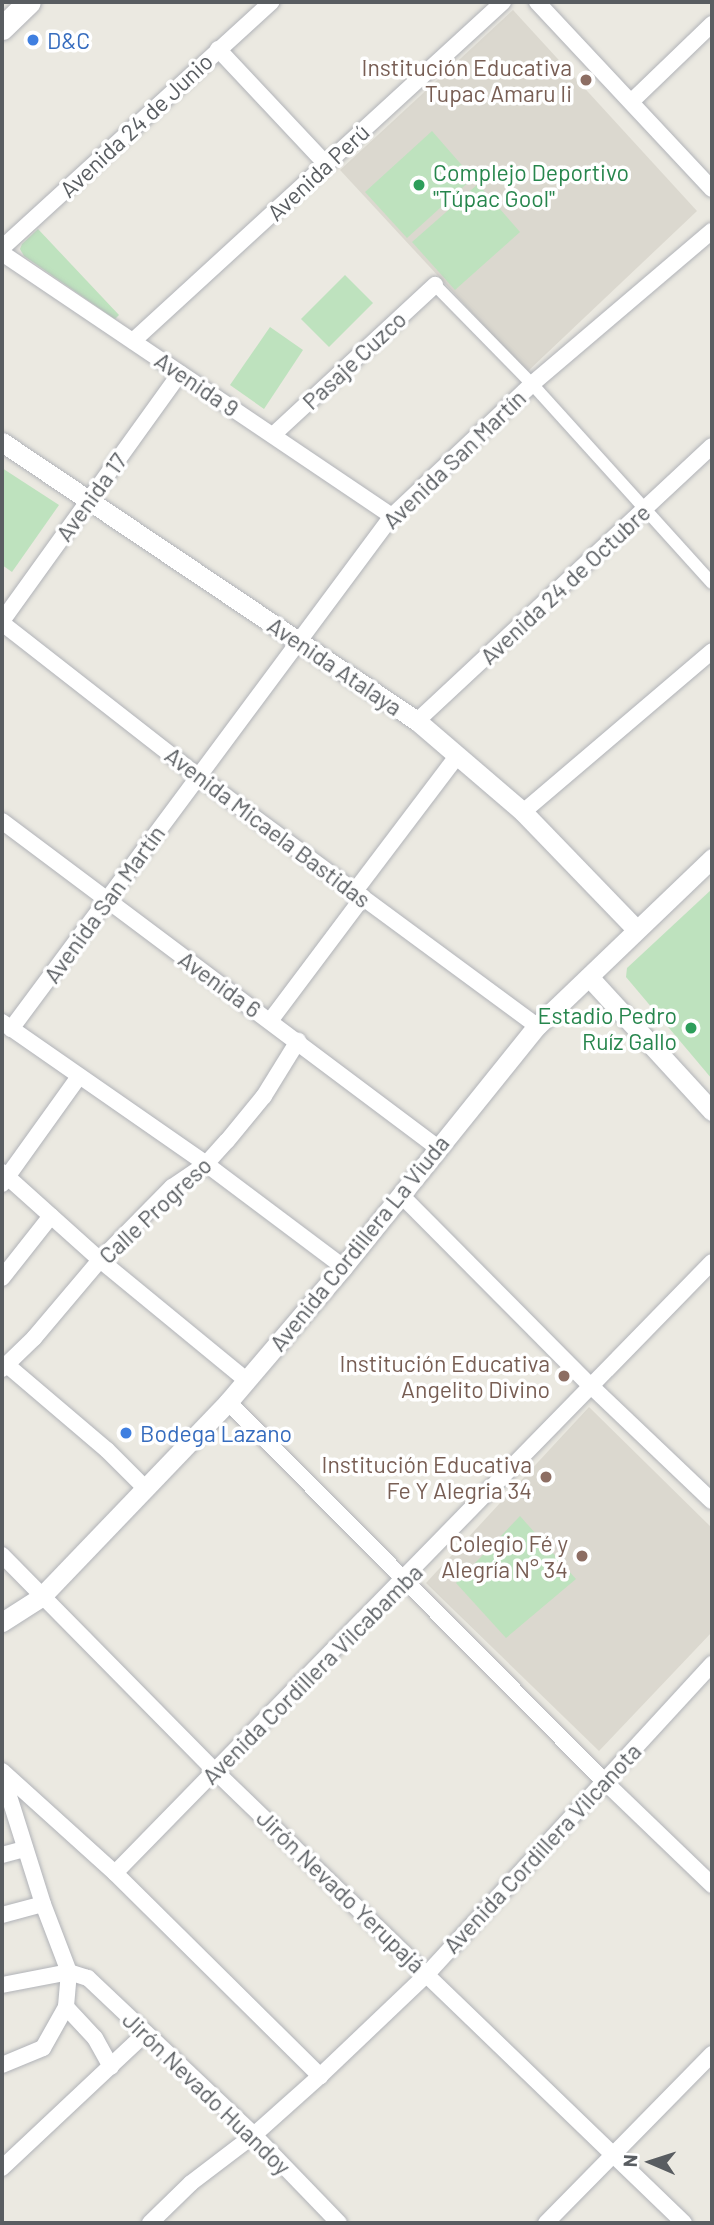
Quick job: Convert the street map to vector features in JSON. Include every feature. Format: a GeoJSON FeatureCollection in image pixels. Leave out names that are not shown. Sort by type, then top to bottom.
{"type":"FeatureCollection","features":[{"type":"Feature","properties":{"kind":"main road"},"geometry":{"type":"LineString","coordinates":[[2,28],[29,2]]}},
{"type":"Feature","properties":{"kind":"street","name":"Avenida 24 de Junio"},"geometry":{"type":"LineString","coordinates":[[2,251],[271,2]]}},
{"type":"Feature","properties":{"kind":"street","name":"Avenida Perú"},"geometry":{"type":"LineString","coordinates":[[133,341],[503,2]]}},
{"type":"Feature","properties":{"kind":"street"},"geometry":{"type":"LineString","coordinates":[[537,2],[712,189]]}},
{"type":"Feature","properties":{"kind":"street"},"geometry":{"type":"LineString","coordinates":[[632,102],[712,24]]}},
{"type":"Feature","properties":{"kind":"street"},"geometry":{"type":"LineString","coordinates":[[218,49],[326,164]]}},
{"type":"Feature","properties":{"kind":"street","name":"Avenida San Martín"},"geometry":{"type":"LineString","coordinates":[[6,1026],[107,901],[392,516],[532,384],[712,231]]}},
{"type":"Feature","properties":{"kind":"street","name":"Avenida 9"},"geometry":{"type":"LineString","coordinates":[[2,251],[392,516]]}},
{"type":"Feature","properties":{"kind":"street"},"geometry":{"type":"LineString","coordinates":[[435,285],[532,384],[712,583]]}},
{"type":"Feature","properties":{"kind":"street","name":"Pasaje Cuzco"},"geometry":{"type":"LineString","coordinates":[[272,436],[435,285]]}},
{"type":"Feature","properties":{"kind":"street","name":"Avenida 17"},"geometry":{"type":"LineString","coordinates":[[2,622],[180,373]]}},
{"type":"Feature","properties":{"kind":"street","name":"Avenida Atalaya"},"geometry":{"type":"LineString","coordinates":[[2,442],[417,722],[523,812],[636,929]]}},
{"type":"Feature","properties":{"kind":"street","name":"Avenida 24 de Octubre"},"geometry":{"type":"LineString","coordinates":[[417,722],[712,446]]}},
{"type":"Feature","properties":{"kind":"street","name":"Avenida Micaela Bastidas"},"geometry":{"type":"LineString","coordinates":[[2,622],[198,776],[537,1026]]}},
{"type":"Feature","properties":{"kind":"street"},"geometry":{"type":"LineString","coordinates":[[523,812],[712,651]]}},
{"type":"Feature","properties":{"kind":"street"},"geometry":{"type":"LineString","coordinates":[[270,1021],[457,756]]}},
{"type":"Feature","properties":{"kind":"street","name":"Avenida 6"},"geometry":{"type":"LineString","coordinates":[[2,821],[438,1148]]}},
{"type":"Feature","properties":{"kind":"street","name":"Avenida Cordillera La Viuda"},"geometry":{"type":"LineString","coordinates":[[2,1622],[40,1597],[228,1402],[344,1267],[537,1026],[712,858]]}},
{"type":"Feature","properties":{"kind":"street"},"geometry":{"type":"LineString","coordinates":[[589,977],[712,1111]]}},
{"type":"Feature","properties":{"kind":"street"},"geometry":{"type":"LineString","coordinates":[[6,1026],[206,1164],[344,1267]]}},
{"type":"Feature","properties":{"kind":"street","name":"Calle Progreso"},"geometry":{"type":"LineString","coordinates":[[5,1367],[100,1260],[172,1187],[206,1164],[264,1096],[298,1041]]}},
{"type":"Feature","properties":{"kind":"street"},"geometry":{"type":"LineString","coordinates":[[78,1078],[4,1177],[246,1380]]}},
{"type":"Feature","properties":{"kind":"street"},"geometry":{"type":"LineString","coordinates":[[401,1195],[590,1385],[712,1501]]}},
{"type":"Feature","properties":{"kind":"street"},"geometry":{"type":"LineString","coordinates":[[2,1278],[51,1216]]}},
{"type":"Feature","properties":{"kind":"street","name":"Avenida Cordillera Vilcabamba"},"geometry":{"type":"LineString","coordinates":[[115,1873],[405,1580],[590,1385],[712,1262]]}},
{"type":"Feature","properties":{"kind":"street"},"geometry":{"type":"LineString","coordinates":[[5,1367],[107,1450],[145,1488]]}},
{"type":"Feature","properties":{"kind":"street"},"geometry":{"type":"LineString","coordinates":[[228,1402],[604,1781],[712,1885]]}},
{"type":"Feature","properties":{"kind":"street","name":"Jirón Nevado Yerupajá"},"geometry":{"type":"LineString","coordinates":[[2,1555],[40,1597],[215,1771],[428,1973],[684,2223]]}},
{"type":"Feature","properties":{"kind":"street","name":"Avenida Cordillera Vilcanota"},"geometry":{"type":"LineString","coordinates":[[149,2223],[191,2183],[254,2135],[320,2077],[428,1973],[712,1664]]}},
{"type":"Feature","properties":{"kind":"street"},"geometry":{"type":"LineString","coordinates":[[2,1773],[115,1873],[320,2077]]}},
{"type":"Feature","properties":{"kind":"street"},"geometry":{"type":"LineString","coordinates":[[2,1773],[43,1905],[69,1972],[66,2007],[43,2048],[28,2056],[2,2050]]}},
{"type":"Feature","properties":{"kind":"street"},"geometry":{"type":"LineString","coordinates":[[2,1855],[25,1849]]}},
{"type":"Feature","properties":{"kind":"street"},"geometry":{"type":"LineString","coordinates":[[2,1915],[43,1905]]}},
{"type":"Feature","properties":{"kind":"street"},"geometry":{"type":"LineString","coordinates":[[2,1985],[69,1972]]}},
{"type":"Feature","properties":{"kind":"street","name":"Jirón Nevado Huandoy"},"geometry":{"type":"LineString","coordinates":[[69,1972],[88,1979],[254,2135],[339,2223]]}},
{"type":"Feature","properties":{"kind":"street"},"geometry":{"type":"LineString","coordinates":[[66,2007],[95,2038],[111,2067]]}},
{"type":"Feature","properties":{"kind":"street"},"geometry":{"type":"LineString","coordinates":[[2,2168],[146,2033]]}},
{"type":"Feature","properties":{"kind":"street"},"geometry":{"type":"LineString","coordinates":[[545,2223],[712,2054]]}},
{"type":"Feature","properties":{"kind":"street"},"geometry":{"type":"LineString","coordinates":[[2,2065],[19,2056]]}},
{"type":"Feature","properties":{"kind":"shaded area"},"geometry":{"type":"Polygon","coordinates":[[[513,10],[697,211],[527,372],[340,170],[513,10]]]}},
{"type":"Feature","properties":{"kind":"shaded area","name":"Colegio Fé y Alegría N° 34"},"geometry":{"type":"Polygon","coordinates":[[[589,1407],[712,1528],[712,1632],[599,1751],[426,1583],[589,1407]]]}},
{"type":"Feature","properties":{"kind":"green space","name":"Complejo Deportivo \"Túpac Gool\""},"geometry":{"type":"Polygon","coordinates":[[[432,131],[473,178],[407,238],[365,192],[432,131]]]}},
{"type":"Feature","properties":{"kind":"green space"},"geometry":{"type":"Polygon","coordinates":[[[478,184],[520,232],[455,290],[412,242],[478,184]]]}},
{"type":"Feature","properties":{"kind":"green space"},"geometry":{"type":"Polygon","coordinates":[[[38,229],[119,315],[115,319],[24,256],[20,249],[22,244],[38,229]]]}},
{"type":"Feature","properties":{"kind":"green space"},"geometry":{"type":"Polygon","coordinates":[[[345,275],[373,303],[329,347],[301,319],[345,275]]]}},
{"type":"Feature","properties":{"kind":"green space"},"geometry":{"type":"Polygon","coordinates":[[[270,327],[303,350],[264,409],[230,385],[270,327]]]}},
{"type":"Feature","properties":{"kind":"green space"},"geometry":{"type":"Polygon","coordinates":[[[2,468],[59,505],[12,572],[2,565],[2,468]]]}},
{"type":"Feature","properties":{"kind":"green space","name":"Estadio Pedro Ruíz Gallo"},"geometry":{"type":"Polygon","coordinates":[[[712,889],[712,1079],[626,977],[627,968],[712,889]]]}},
{"type":"Feature","properties":{"kind":"green space"},"geometry":{"type":"Polygon","coordinates":[[[520,1516],[576,1579],[506,1638],[456,1583],[520,1516]]]}},
{"type":"Feature","properties":{"kind":"place","name":"D&C"},"geometry":{"type":"Point","coordinates":[33,40]}},
{"type":"Feature","properties":{"kind":"place","name":"Institución Educativa Tupac Amaru Ii"},"geometry":{"type":"Point","coordinates":[586,80]}},
{"type":"Feature","properties":{"kind":"place","name":"Complejo Deportivo \"Túpac Gool\""},"geometry":{"type":"Point","coordinates":[419,185]}},
{"type":"Feature","properties":{"kind":"place","name":"Estadio Pedro Ruíz Gallo"},"geometry":{"type":"Point","coordinates":[691,1028]}},
{"type":"Feature","properties":{"kind":"place","name":"Institución Educativa Angelito Divino"},"geometry":{"type":"Point","coordinates":[564,1376]}},
{"type":"Feature","properties":{"kind":"place","name":"Bodega Lazano"},"geometry":{"type":"Point","coordinates":[126,1433]}},
{"type":"Feature","properties":{"kind":"place","name":"Institución Educativa Fe Y Alegria 34"},"geometry":{"type":"Point","coordinates":[546,1477]}},
{"type":"Feature","properties":{"kind":"place","name":"Colegio Fé y Alegría N° 34"},"geometry":{"type":"Point","coordinates":[582,1556]}}]}
